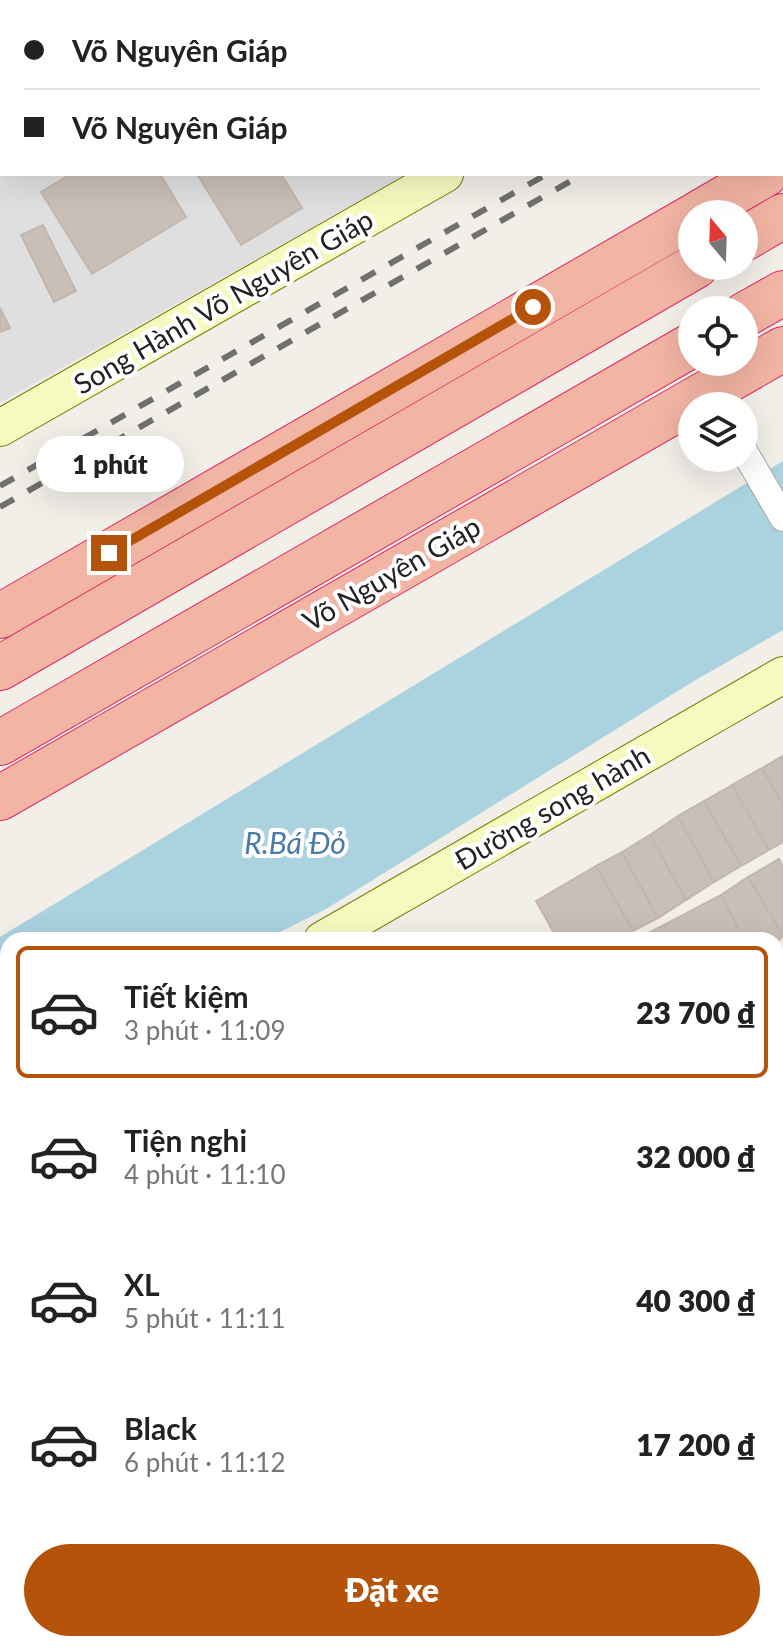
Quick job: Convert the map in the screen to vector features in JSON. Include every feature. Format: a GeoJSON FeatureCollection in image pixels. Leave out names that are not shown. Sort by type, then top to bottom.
{"type":"FeatureCollection","features":[{"type":"Feature","properties":{"kind":"highway"},"geometry":{"type":"LineString","coordinates":[[709,200],[762,176]]}},
{"type":"Feature","properties":{"kind":"highway"},"geometry":{"type":"LineString","coordinates":[[758,231],[783,216]]}},
{"type":"Feature","properties":{"kind":"highway"},"geometry":{"type":"LineString","coordinates":[[0,616],[678,218]]}},
{"type":"Feature","properties":{"kind":"highway"},"geometry":{"type":"LineString","coordinates":[[0,668],[678,276]]}},
{"type":"Feature","properties":{"kind":"highway"},"geometry":{"type":"LineString","coordinates":[[758,307],[783,293]]}},
{"type":"Feature","properties":{"kind":"highway","name":"Võ Nguyên Giáp"},"geometry":{"type":"LineString","coordinates":[[722,392],[783,349]]}},
{"type":"Feature","properties":{"kind":"highway","name":"Võ Nguyên Giáp"},"geometry":{"type":"LineString","coordinates":[[0,743],[678,353]]}},
{"type":"Feature","properties":{"kind":"highway","name":"Võ Nguyên Giáp"},"geometry":{"type":"LineString","coordinates":[[0,798],[678,418]]}},
{"type":"Feature","properties":{"kind":"main road","name":"Song Hành Võ Nguyên Giáp"},"geometry":{"type":"LineString","coordinates":[[0,428],[441,176]]}},
{"type":"Feature","properties":{"kind":"main road","name":"Đường song hành"},"geometry":{"type":"LineString","coordinates":[[336,932],[783,675]]}},
{"type":"Feature","properties":{"kind":"street"},"geometry":{"type":"LineString","coordinates":[[756,472],[783,518]]}},
{"type":"Feature","properties":{"kind":"shaded area"},"geometry":{"type":"Polygon","coordinates":[[[0,176],[404,176],[0,403],[0,176]]]}},
{"type":"Feature","properties":{"kind":"water","name":"R.Bá Đỏ"},"geometry":{"type":"Polygon","coordinates":[[[783,461],[783,630],[694,681],[326,909],[280,932],[8,932],[783,461]]]}},
{"type":"Feature","properties":{"kind":"building"},"geometry":{"type":"Polygon","coordinates":[[[68,176],[161,176],[186,217],[92,274],[41,192],[68,176]]]}},
{"type":"Feature","properties":{"kind":"building"},"geometry":{"type":"Polygon","coordinates":[[[198,176],[282,176],[302,208],[241,245],[198,176]]]}},
{"type":"Feature","properties":{"kind":"building"},"geometry":{"type":"Polygon","coordinates":[[[43,225],[76,291],[54,302],[21,235],[43,225]]]}},
{"type":"Feature","properties":{"kind":"building"},"geometry":{"type":"Polygon","coordinates":[[[0,308],[10,328],[0,332],[0,308]]]}},
{"type":"Feature","properties":{"kind":"building"},"geometry":{"type":"Polygon","coordinates":[[[783,756],[783,805],[762,768],[783,756]]]}},
{"type":"Feature","properties":{"kind":"building"},"geometry":{"type":"Polygon","coordinates":[[[762,768],[783,805],[783,842],[769,850],[732,785],[762,768]]]}},
{"type":"Feature","properties":{"kind":"building"},"geometry":{"type":"Polygon","coordinates":[[[732,785],[769,850],[741,866],[704,801],[732,785]]]}},
{"type":"Feature","properties":{"kind":"building"},"geometry":{"type":"Polygon","coordinates":[[[704,801],[741,866],[714,882],[678,816],[704,801]]]}},
{"type":"Feature","properties":{"kind":"building"},"geometry":{"type":"Polygon","coordinates":[[[678,816],[714,882],[686,900],[650,835],[678,816]]]}},
{"type":"Feature","properties":{"kind":"building"},"geometry":{"type":"Polygon","coordinates":[[[650,835],[686,900],[658,918],[622,852],[650,835]]]}},
{"type":"Feature","properties":{"kind":"building"},"geometry":{"type":"Polygon","coordinates":[[[622,852],[658,918],[633,931],[596,866],[622,852]]]}},
{"type":"Feature","properties":{"kind":"building"},"geometry":{"type":"Polygon","coordinates":[[[779,859],[783,867],[783,932],[781,932],[748,877],[779,859]]]}},
{"type":"Feature","properties":{"kind":"building"},"geometry":{"type":"Polygon","coordinates":[[[596,866],[633,931],[553,932],[536,901],[596,866]]]}},
{"type":"Feature","properties":{"kind":"building"},"geometry":{"type":"Polygon","coordinates":[[[748,877],[781,932],[740,932],[721,895],[748,877]]]}},
{"type":"Feature","properties":{"kind":"building"},"geometry":{"type":"Polygon","coordinates":[[[721,895],[740,932],[668,932],[664,925],[721,895]]]}},
{"type":"Feature","properties":{"kind":"building"},"geometry":{"type":"Polygon","coordinates":[[[664,925],[668,932],[650,932],[664,925]]]}},
{"type":"Feature","properties":{"kind":"railway"},"geometry":{"type":"LineString","coordinates":[[0,486],[543,176]]}},
{"type":"Feature","properties":{"kind":"railway"},"geometry":{"type":"LineString","coordinates":[[0,507],[579,176]]}},
{"type":"Feature","properties":{"kind":"route"},"geometry":{"type":"LineString","coordinates":[[109,553],[533,307]]}}]}
